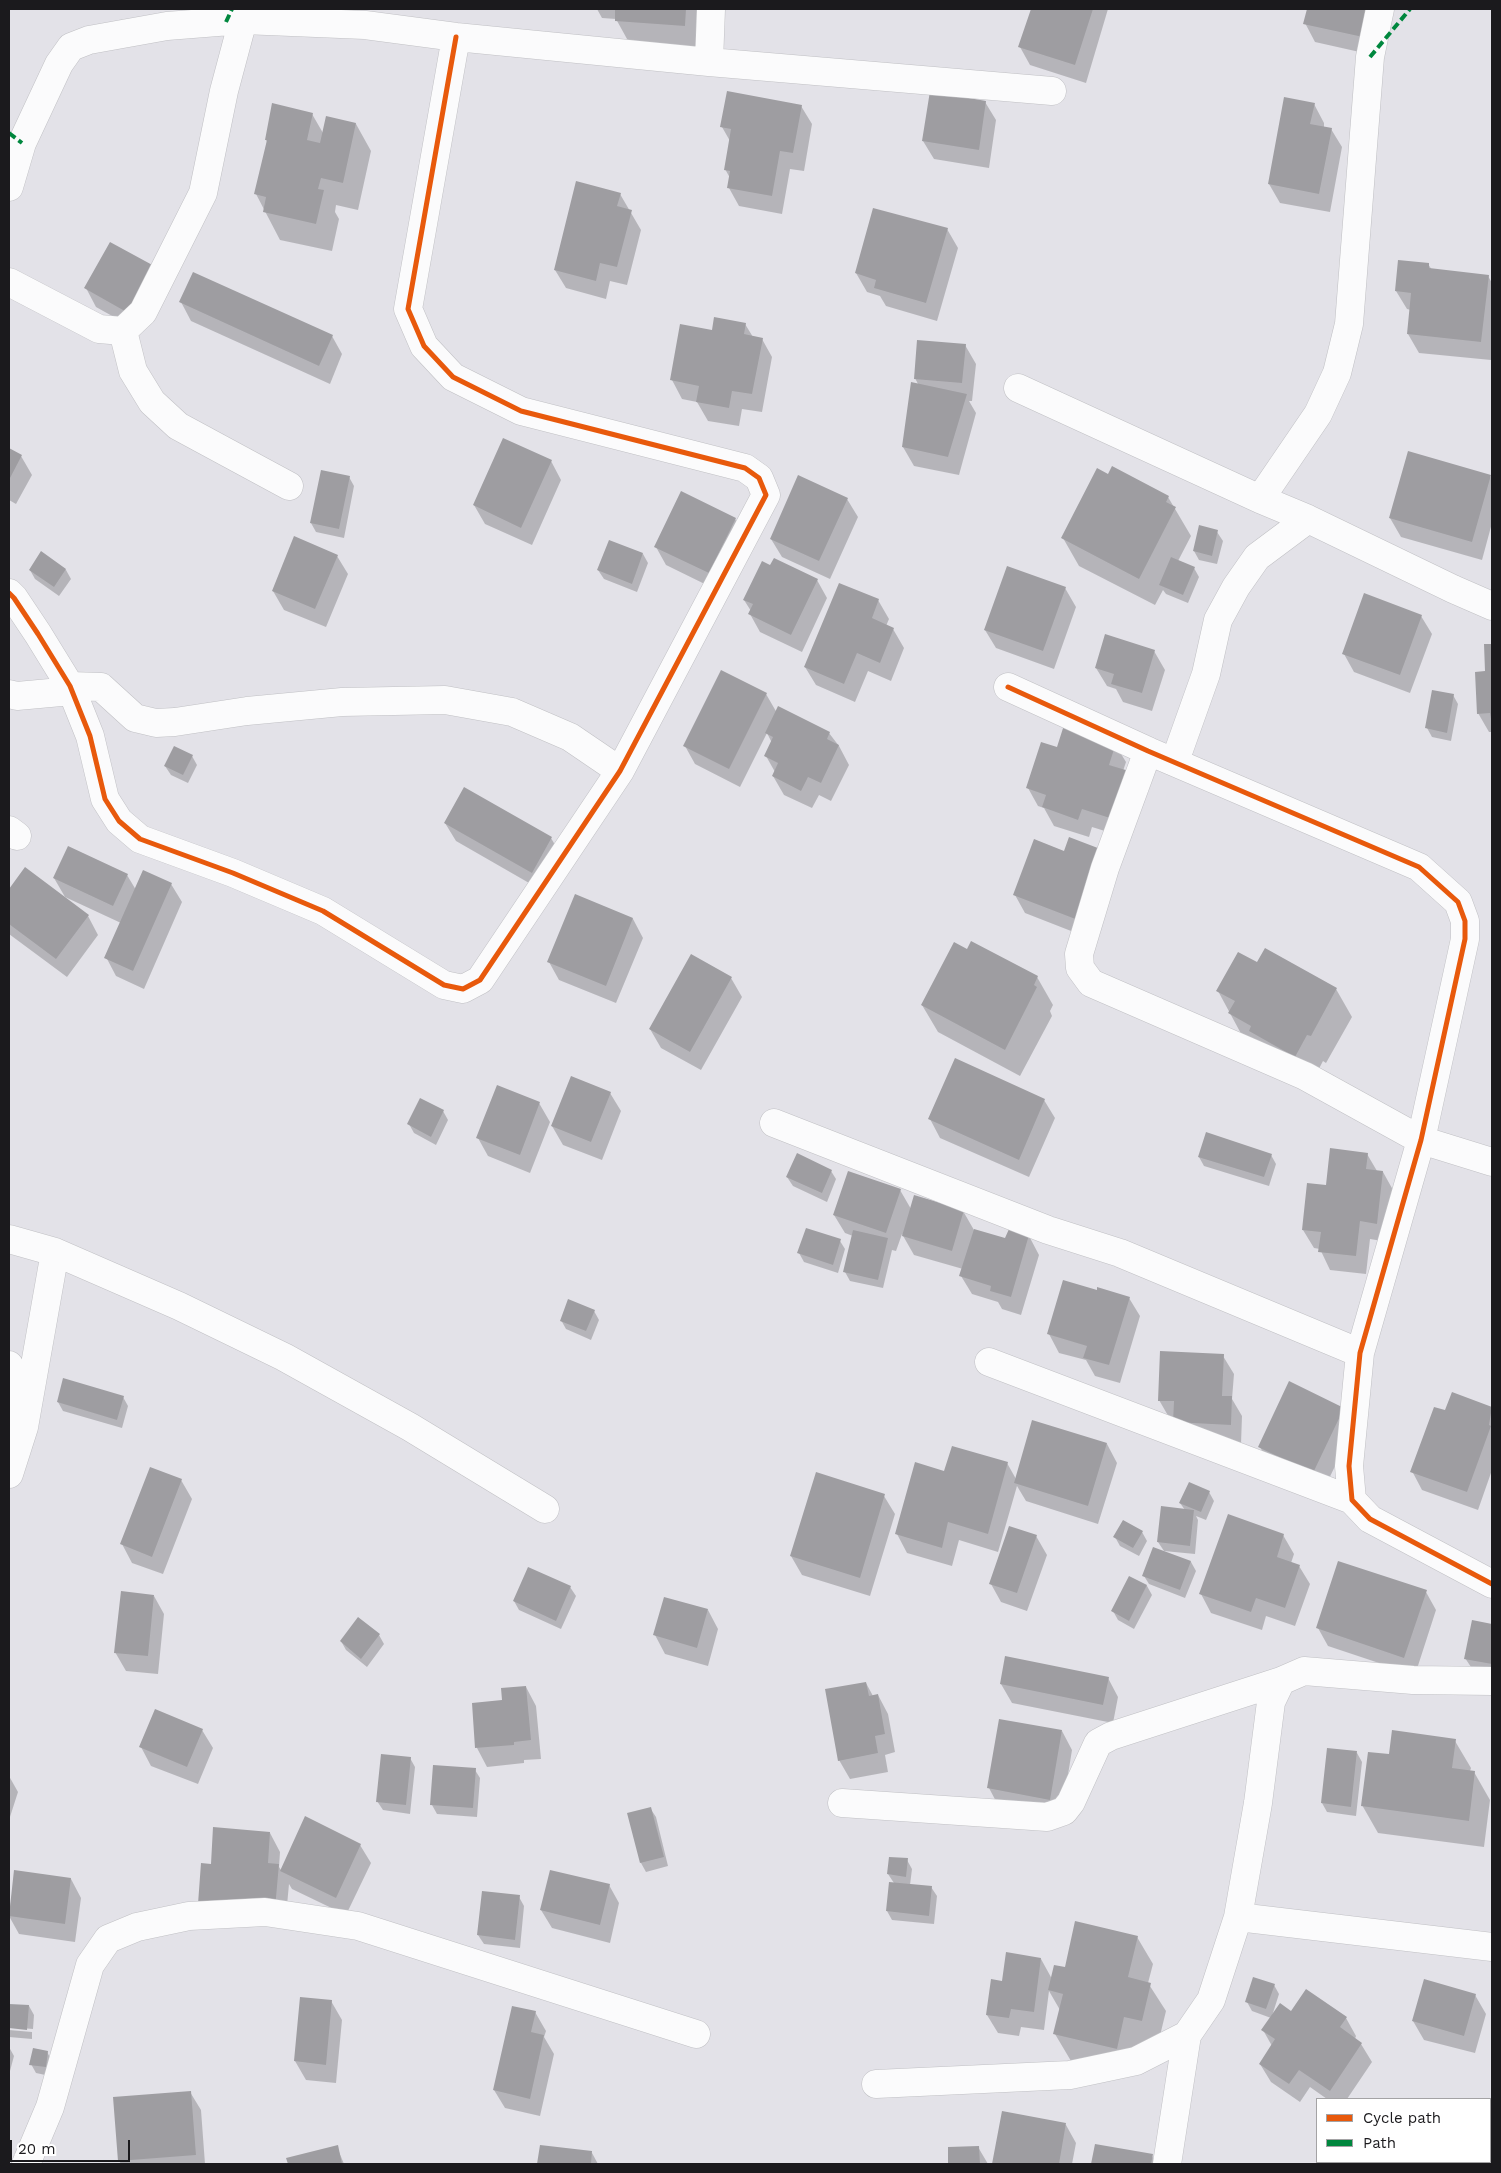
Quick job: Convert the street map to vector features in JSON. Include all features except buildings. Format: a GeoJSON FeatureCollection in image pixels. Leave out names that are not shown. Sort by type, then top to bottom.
{"type":"FeatureCollection","features":[{"type":"Feature","properties":{"kind":"street"},"geometry":{"type":"LineString","coordinates":[[709,62],[711,9]]}},
{"type":"Feature","properties":{"kind":"street"},"geometry":{"type":"LineString","coordinates":[[1260,499],[1318,414],[1338,373],[1349,324],[1370,57],[1380,9]]}},
{"type":"Feature","properties":{"kind":"street"},"geometry":{"type":"LineString","coordinates":[[9,188],[22,143],[59,64],[71,47],[89,40],[167,26],[260,17],[367,17],[456,37],[709,62],[1052,91]]}},
{"type":"Feature","properties":{"kind":"street"},"geometry":{"type":"LineString","coordinates":[[9,282],[100,329],[123,331],[143,312],[203,193],[224,91],[260,17]]}},
{"type":"Feature","properties":{"kind":"street"},"geometry":{"type":"LineString","coordinates":[[9,593],[34,626],[71,689],[90,736],[105,799],[119,821],[140,839],[233,873],[323,911],[444,985],[463,989],[480,980],[620,771],[766,495],[759,478],[745,468],[521,411],[453,377],[424,346],[408,309],[456,37]]}},
{"type":"Feature","properties":{"kind":"street"},"geometry":{"type":"LineString","coordinates":[[123,331],[133,371],[152,402],[178,426],[289,486]]}},
{"type":"Feature","properties":{"kind":"street"},"geometry":{"type":"LineString","coordinates":[[1018,388],[1260,499],[1308,519],[1492,606]]}},
{"type":"Feature","properties":{"kind":"street"},"geometry":{"type":"LineString","coordinates":[[1175,761],[1206,674],[1218,620],[1236,587],[1257,557],[1308,519]]}},
{"type":"Feature","properties":{"kind":"street"},"geometry":{"type":"LineString","coordinates":[[9,694],[17,696],[101,687],[135,718],[156,723],[175,722],[247,710],[342,702],[445,700],[512,712],[570,737],[620,771]]}},
{"type":"Feature","properties":{"kind":"street"},"geometry":{"type":"LineString","coordinates":[[1008,688],[1148,751],[1419,867],[1458,902],[1465,921],[1466,938],[1421,1140],[1360,1353],[1348,1466],[1352,1500]]}},
{"type":"Feature","properties":{"kind":"street"},"geometry":{"type":"LineString","coordinates":[[1148,751],[1105,868],[1078,954],[1080,968],[1091,983],[1305,1076],[1421,1140],[1492,1162]]}},
{"type":"Feature","properties":{"kind":"street"},"geometry":{"type":"LineString","coordinates":[[774,1123],[1048,1230],[1120,1252],[1360,1353]]}},
{"type":"Feature","properties":{"kind":"street"},"geometry":{"type":"LineString","coordinates":[[9,1240],[55,1252],[179,1306],[284,1357],[410,1427],[545,1509]]}},
{"type":"Feature","properties":{"kind":"street"},"geometry":{"type":"LineString","coordinates":[[9,1474],[24,1427],[55,1252]]}},
{"type":"Feature","properties":{"kind":"street"},"geometry":{"type":"LineString","coordinates":[[989,1362],[1352,1500],[1370,1518],[1492,1584]]}},
{"type":"Feature","properties":{"kind":"street"},"geometry":{"type":"LineString","coordinates":[[9,1365],[24,1427]]}},
{"type":"Feature","properties":{"kind":"street"},"geometry":{"type":"LineString","coordinates":[[842,1803],[1047,1817],[1064,1811],[1071,1802],[1098,1743],[1111,1736],[1281,1681],[1304,1671],[1413,1680],[1492,1681]]}},
{"type":"Feature","properties":{"kind":"street"},"geometry":{"type":"LineString","coordinates":[[1167,2164],[1187,2035],[1211,2000],[1238,1917],[1258,1803],[1271,1702],[1281,1681]]}},
{"type":"Feature","properties":{"kind":"street"},"geometry":{"type":"LineString","coordinates":[[26,2164],[50,2108],[90,1965],[108,1939],[137,1927],[189,1916],[265,1912],[358,1926],[696,2034]]}},
{"type":"Feature","properties":{"kind":"street"},"geometry":{"type":"LineString","coordinates":[[1238,1917],[1492,1948]]}},
{"type":"Feature","properties":{"kind":"street"},"geometry":{"type":"LineString","coordinates":[[876,2084],[1070,2075],[1136,2061],[1187,2035]]}},
{"type":"Feature","properties":{"kind":"marked path"},"geometry":{"type":"LineString","coordinates":[[226,22],[232,9]]}},
{"type":"Feature","properties":{"kind":"marked path"},"geometry":{"type":"LineString","coordinates":[[1370,57],[1410,9]]}},
{"type":"Feature","properties":{"kind":"marked path"},"geometry":{"type":"LineString","coordinates":[[9,133],[22,143]]}},
{"type":"Feature","properties":{"kind":"cycle path"},"geometry":{"type":"LineString","coordinates":[[9,593],[38,634],[70,686],[90,736],[105,799],[119,821],[140,839],[233,873],[323,911],[444,985],[463,989],[480,980],[620,771],[766,495],[759,478],[745,468],[521,411],[453,377],[424,346],[408,309],[456,37]]}},
{"type":"Feature","properties":{"kind":"cycle path"},"geometry":{"type":"LineString","coordinates":[[1008,687],[1148,751],[1419,867],[1458,902],[1465,921],[1465,939],[1421,1140],[1360,1353],[1349,1466],[1352,1500],[1370,1519],[1492,1584]]}}]}
